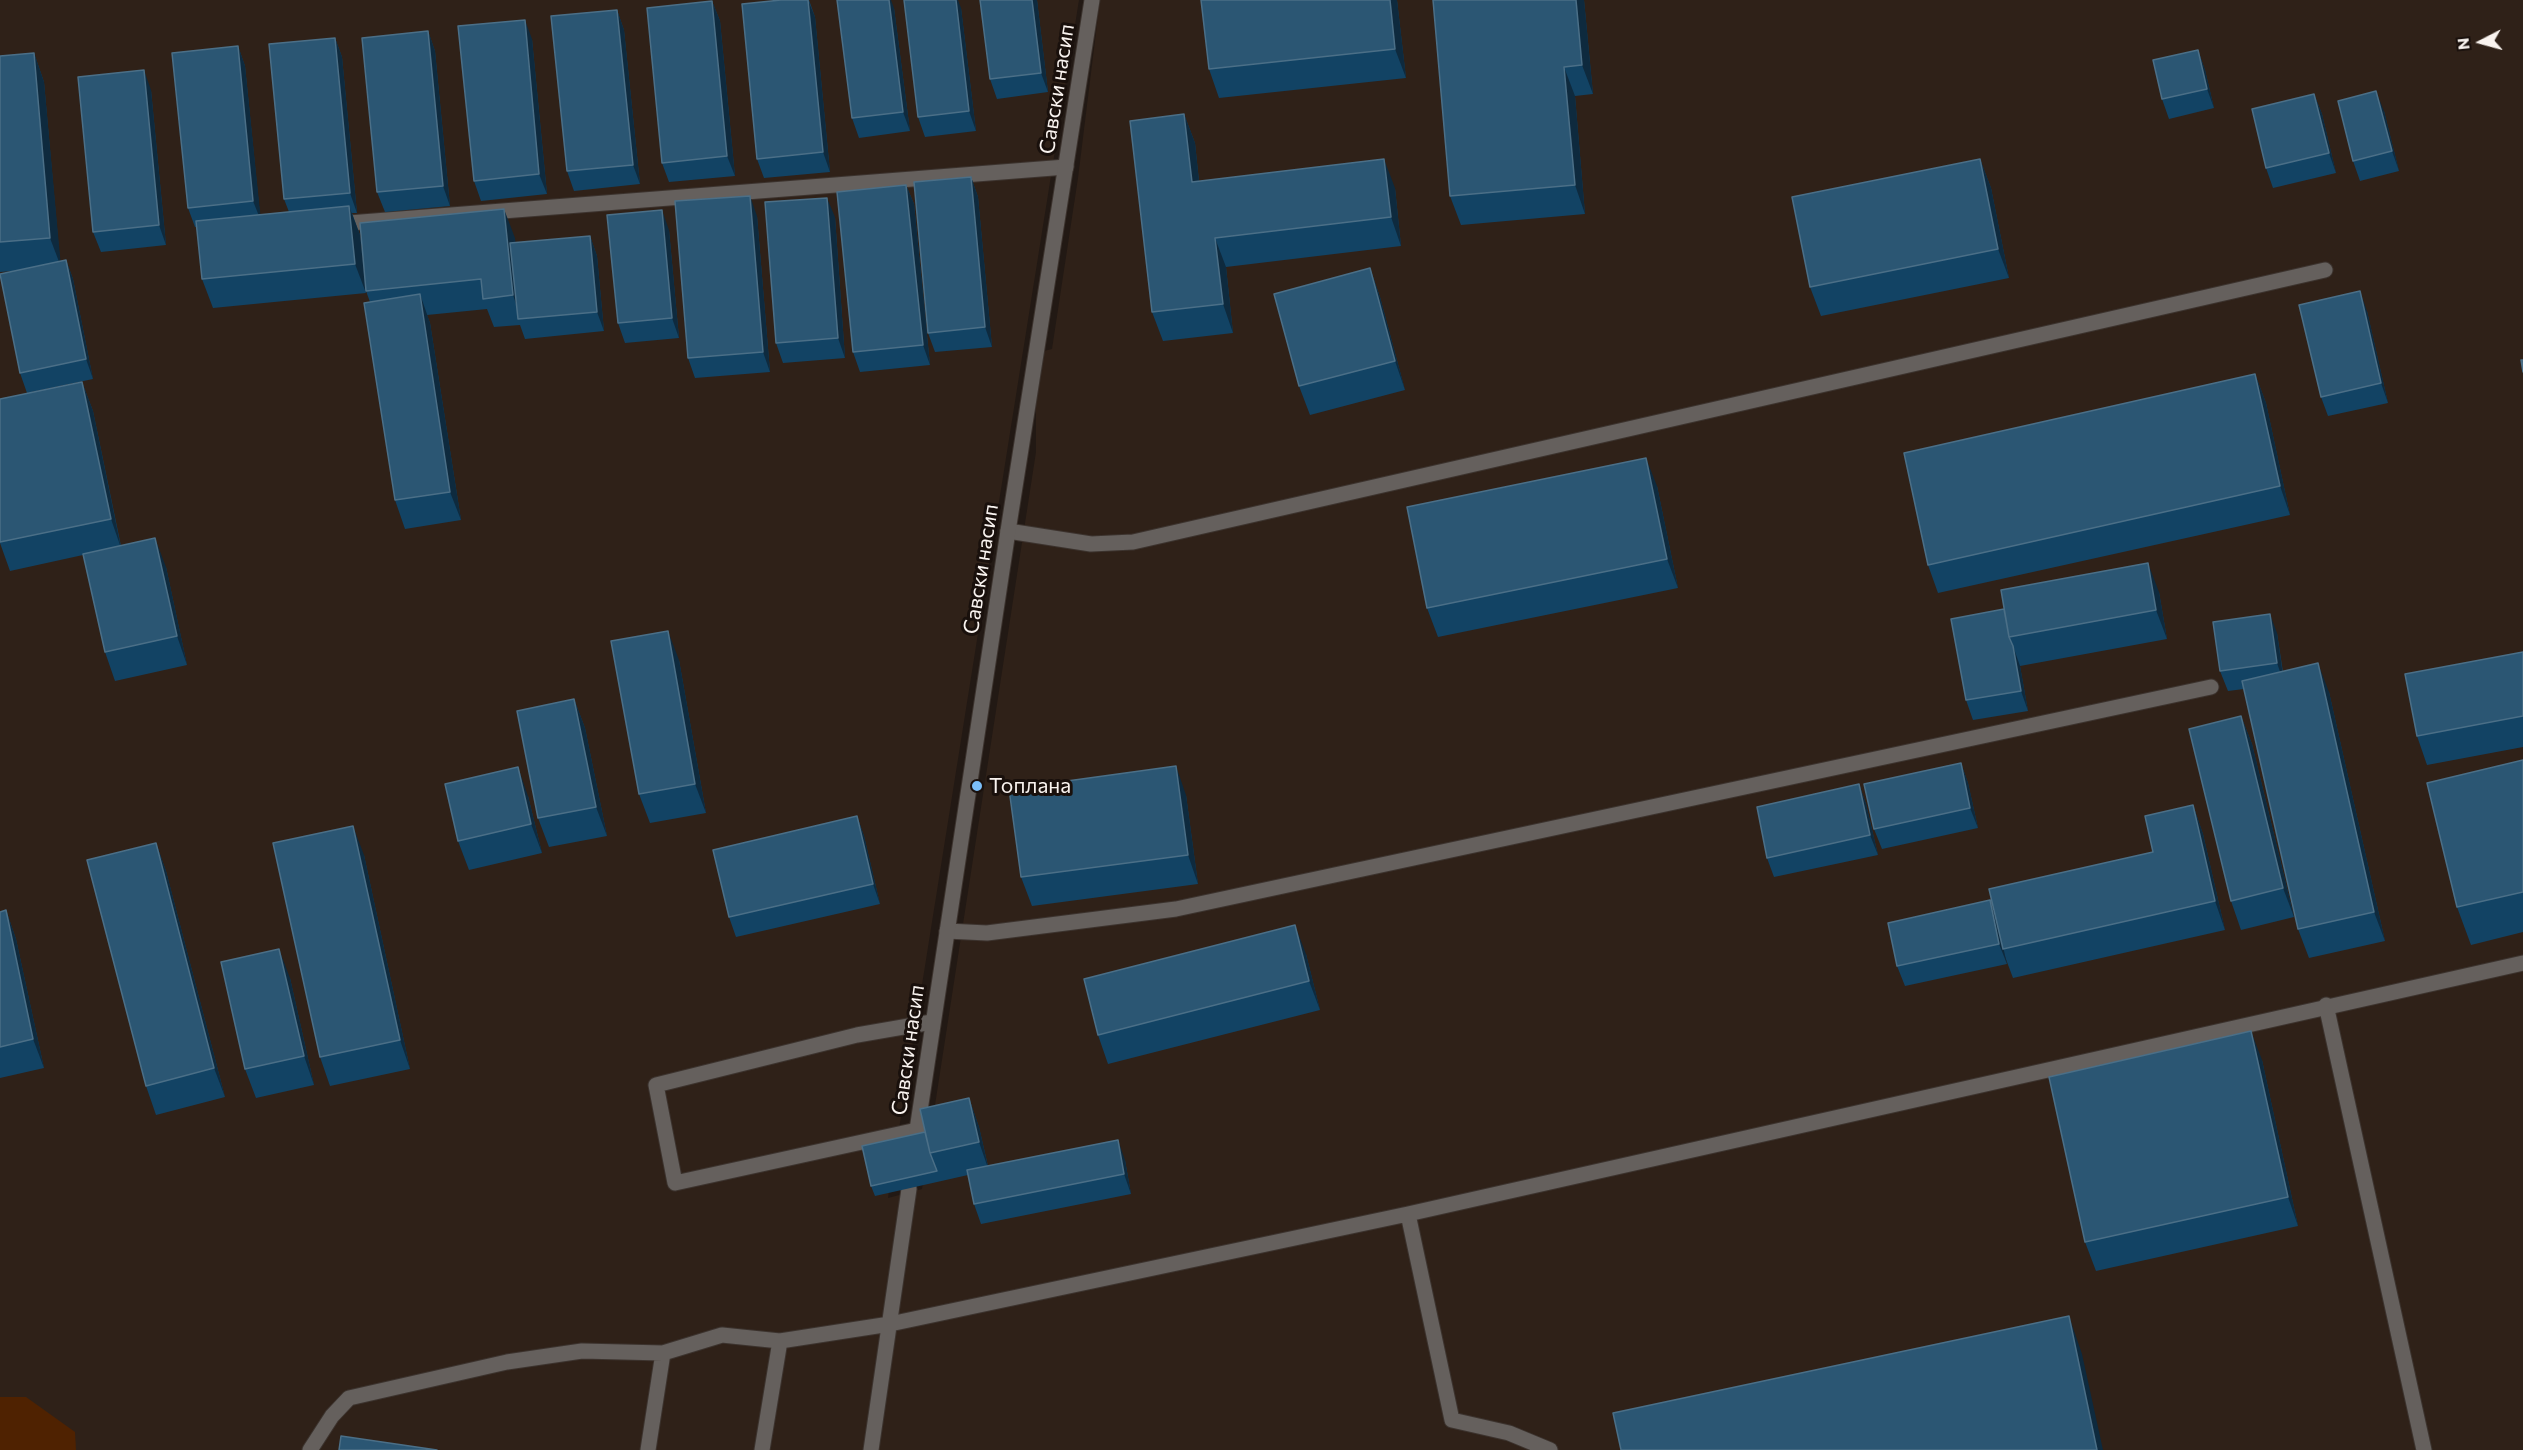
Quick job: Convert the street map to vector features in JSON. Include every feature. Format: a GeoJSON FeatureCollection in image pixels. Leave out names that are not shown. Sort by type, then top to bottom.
{"type":"FeatureCollection","features":[{"type":"Feature","properties":{"kind":"street","name":"Савски насип"},"geometry":{"type":"LineString","coordinates":[[932,1022],[858,1035],[656,1085],[675,1183],[916,1137],[1092,0]]}},
{"type":"Feature","properties":{"kind":"street"},"geometry":{"type":"LineString","coordinates":[[319,225],[1066,167]]}},
{"type":"Feature","properties":{"kind":"street"},"geometry":{"type":"LineString","coordinates":[[1008,531],[1091,544],[1133,542],[2325,270]]}},
{"type":"Feature","properties":{"kind":"street"},"geometry":{"type":"LineString","coordinates":[[947,931],[987,933],[1176,909],[2211,687]]}},
{"type":"Feature","properties":{"kind":"street"},"geometry":{"type":"LineString","coordinates":[[310,1450],[332,1416],[349,1398],[507,1362],[571,1352],[663,1353],[722,1335],[780,1341],[891,1324],[1408,1214],[2326,1005],[2523,963]]}},
{"type":"Feature","properties":{"kind":"street"},"geometry":{"type":"LineString","coordinates":[[2326,1005],[2424,1450]]}},
{"type":"Feature","properties":{"kind":"street"},"geometry":{"type":"LineString","coordinates":[[871,1450],[909,1189]]}},
{"type":"Feature","properties":{"kind":"street"},"geometry":{"type":"LineString","coordinates":[[1408,1214],[1452,1420],[1509,1433],[1550,1450]]}},
{"type":"Feature","properties":{"kind":"street"},"geometry":{"type":"LineString","coordinates":[[762,1450],[780,1341]]}},
{"type":"Feature","properties":{"kind":"street"},"geometry":{"type":"LineString","coordinates":[[648,1450],[663,1353]]}},
{"type":"Feature","properties":{"kind":"shaded area"},"geometry":{"type":"Polygon","coordinates":[[[0,0],[1079,0],[888,1198],[922,1189],[1036,452],[1036,353],[1052,349],[1078,178],[1100,0],[2523,0],[2523,1450],[0,1450],[0,0]]]}},
{"type":"Feature","properties":{"kind":"shaded area"},"geometry":{"type":"Polygon","coordinates":[[[0,1397],[26,1397],[75,1432],[76,1450],[0,1450],[0,1397]]]}},
{"type":"Feature","properties":{"kind":"building"},"geometry":{"type":"Polygon","coordinates":[[[808,0],[823,152],[757,159],[742,4],[808,0]]]}},
{"type":"Feature","properties":{"kind":"building"},"geometry":{"type":"Polygon","coordinates":[[[837,0],[889,0],[903,112],[852,118],[837,0]]]}},
{"type":"Feature","properties":{"kind":"building"},"geometry":{"type":"Polygon","coordinates":[[[904,0],[956,0],[969,111],[918,117],[904,0]]]}},
{"type":"Feature","properties":{"kind":"building"},"geometry":{"type":"Polygon","coordinates":[[[980,0],[1032,0],[1041,73],[990,79],[980,0]]]}},
{"type":"Feature","properties":{"kind":"building"},"geometry":{"type":"Polygon","coordinates":[[[1201,0],[1390,0],[1395,49],[1209,69],[1201,0]]]}},
{"type":"Feature","properties":{"kind":"building"},"geometry":{"type":"Polygon","coordinates":[[[1433,0],[1576,0],[1582,65],[1564,67],[1575,185],[1450,196],[1433,0]]]}},
{"type":"Feature","properties":{"kind":"building"},"geometry":{"type":"Polygon","coordinates":[[[712,1],[727,156],[662,163],[647,8],[712,1]]]}},
{"type":"Feature","properties":{"kind":"building"},"geometry":{"type":"Polygon","coordinates":[[[617,10],[633,165],[567,171],[551,16],[617,10]]]}},
{"type":"Feature","properties":{"kind":"building"},"geometry":{"type":"Polygon","coordinates":[[[525,20],[539,174],[474,181],[458,26],[525,20]]]}},
{"type":"Feature","properties":{"kind":"building"},"geometry":{"type":"Polygon","coordinates":[[[428,31],[443,186],[377,192],[362,38],[428,31]]]}},
{"type":"Feature","properties":{"kind":"building"},"geometry":{"type":"Polygon","coordinates":[[[335,38],[350,193],[284,199],[269,44],[335,38]]]}},
{"type":"Feature","properties":{"kind":"building"},"geometry":{"type":"Polygon","coordinates":[[[238,46],[253,201],[188,208],[172,53],[238,46]]]}},
{"type":"Feature","properties":{"kind":"building"},"geometry":{"type":"Polygon","coordinates":[[[2198,50],[2207,89],[2162,99],[2153,60],[2198,50]]]}},
{"type":"Feature","properties":{"kind":"building"},"geometry":{"type":"Polygon","coordinates":[[[34,53],[50,238],[0,242],[0,56],[34,53]]]}},
{"type":"Feature","properties":{"kind":"building"},"geometry":{"type":"Polygon","coordinates":[[[144,70],[159,225],[93,232],[78,77],[144,70]]]}},
{"type":"Feature","properties":{"kind":"building"},"geometry":{"type":"Polygon","coordinates":[[[2376,91],[2392,151],[2353,161],[2338,101],[2376,91]]]}},
{"type":"Feature","properties":{"kind":"building"},"geometry":{"type":"Polygon","coordinates":[[[2314,94],[2329,153],[2266,168],[2252,109],[2314,94]]]}},
{"type":"Feature","properties":{"kind":"building"},"geometry":{"type":"Polygon","coordinates":[[[1184,114],[1192,182],[1384,159],[1391,217],[1215,238],[1223,304],[1152,312],[1130,121],[1184,114]]]}},
{"type":"Feature","properties":{"kind":"building"},"geometry":{"type":"Polygon","coordinates":[[[1980,159],[1998,249],[1810,287],[1792,197],[1980,159]]]}},
{"type":"Feature","properties":{"kind":"building"},"geometry":{"type":"Polygon","coordinates":[[[971,177],[985,327],[928,333],[914,182],[971,177]]]}},
{"type":"Feature","properties":{"kind":"building"},"geometry":{"type":"Polygon","coordinates":[[[906,185],[923,345],[853,352],[837,192],[906,185]]]}},
{"type":"Feature","properties":{"kind":"building"},"geometry":{"type":"Polygon","coordinates":[[[750,196],[763,352],[688,358],[675,201],[750,196]]]}},
{"type":"Feature","properties":{"kind":"building"},"geometry":{"type":"Polygon","coordinates":[[[827,198],[838,338],[776,343],[765,202],[827,198]]]}},
{"type":"Feature","properties":{"kind":"building"},"geometry":{"type":"Polygon","coordinates":[[[349,206],[355,264],[202,279],[196,221],[349,206]]]}},
{"type":"Feature","properties":{"kind":"building"},"geometry":{"type":"Polygon","coordinates":[[[504,209],[513,295],[483,299],[481,279],[366,291],[360,223],[504,209]]]}},
{"type":"Feature","properties":{"kind":"building"},"geometry":{"type":"Polygon","coordinates":[[[662,210],[672,318],[618,323],[607,215],[662,210]]]}},
{"type":"Feature","properties":{"kind":"building"},"geometry":{"type":"Polygon","coordinates":[[[590,236],[597,312],[518,319],[510,243],[590,236]]]}},
{"type":"Feature","properties":{"kind":"building"},"geometry":{"type":"Polygon","coordinates":[[[66,260],[86,359],[20,373],[0,274],[66,260]]]}},
{"type":"Feature","properties":{"kind":"building"},"geometry":{"type":"Polygon","coordinates":[[[1370,268],[1395,361],[1299,386],[1274,294],[1370,268]]]}},
{"type":"Feature","properties":{"kind":"building"},"geometry":{"type":"Polygon","coordinates":[[[2360,291],[2381,383],[2321,397],[2299,305],[2360,291]]]}},
{"type":"Feature","properties":{"kind":"building"},"geometry":{"type":"Polygon","coordinates":[[[420,294],[450,492],[395,500],[364,303],[420,294]]]}},
{"type":"Feature","properties":{"kind":"building"},"geometry":{"type":"Polygon","coordinates":[[[2255,374],[2280,486],[1928,565],[1904,453],[2255,374]]]}},
{"type":"Feature","properties":{"kind":"building"},"geometry":{"type":"Polygon","coordinates":[[[82,382],[111,519],[0,542],[0,399],[82,382]]]}},
{"type":"Feature","properties":{"kind":"building"},"geometry":{"type":"Polygon","coordinates":[[[1646,458],[1667,559],[1427,608],[1407,507],[1646,458]]]}},
{"type":"Feature","properties":{"kind":"building"},"geometry":{"type":"Polygon","coordinates":[[[155,538],[177,636],[105,652],[83,554],[155,538]]]}},
{"type":"Feature","properties":{"kind":"building"},"geometry":{"type":"Polygon","coordinates":[[[2148,563],[2156,610],[2009,637],[2001,590],[2148,563]]]}},
{"type":"Feature","properties":{"kind":"building"},"geometry":{"type":"Polygon","coordinates":[[[2004,609],[2021,691],[1966,700],[1951,619],[2004,609]]]}},
{"type":"Feature","properties":{"kind":"building"},"geometry":{"type":"Polygon","coordinates":[[[2270,614],[2277,663],[2220,671],[2213,622],[2270,614]]]}},
{"type":"Feature","properties":{"kind":"building"},"geometry":{"type":"Polygon","coordinates":[[[668,631],[695,784],[639,794],[611,641],[668,631]]]}},
{"type":"Feature","properties":{"kind":"building"},"geometry":{"type":"Polygon","coordinates":[[[2523,652],[2523,716],[2417,736],[2405,674],[2523,652]]]}},
{"type":"Feature","properties":{"kind":"building"},"geometry":{"type":"Polygon","coordinates":[[[2318,663],[2374,912],[2298,929],[2242,681],[2318,663]]]}},
{"type":"Feature","properties":{"kind":"building"},"geometry":{"type":"Polygon","coordinates":[[[574,699],[596,807],[538,818],[517,711],[574,699]]]}},
{"type":"Feature","properties":{"kind":"building"},"geometry":{"type":"Polygon","coordinates":[[[2241,716],[2283,888],[2231,901],[2189,729],[2241,716]]]}},
{"type":"Feature","properties":{"kind":"building"},"geometry":{"type":"Polygon","coordinates":[[[2523,760],[2523,892],[2457,907],[2427,783],[2523,760]]]}},
{"type":"Feature","properties":{"kind":"building"},"geometry":{"type":"Polygon","coordinates":[[[1961,763],[1970,808],[1874,829],[1864,784],[1961,763]]]}},
{"type":"Feature","properties":{"kind":"building"},"geometry":{"type":"Polygon","coordinates":[[[1176,766],[1188,855],[1021,877],[1009,789],[1176,766]]]}},
{"type":"Feature","properties":{"kind":"building"},"geometry":{"type":"Polygon","coordinates":[[[518,767],[531,824],[458,841],[445,784],[518,767]]]}},
{"type":"Feature","properties":{"kind":"building"},"geometry":{"type":"Polygon","coordinates":[[[1859,784],[1870,835],[1767,858],[1757,807],[1859,784]]]}},
{"type":"Feature","properties":{"kind":"building"},"geometry":{"type":"Polygon","coordinates":[[[2193,805],[2215,901],[2003,949],[1989,889],[2153,852],[2145,816],[2193,805]]]}},
{"type":"Feature","properties":{"kind":"building"},"geometry":{"type":"Polygon","coordinates":[[[857,816],[873,884],[729,917],[713,850],[857,816]]]}},
{"type":"Feature","properties":{"kind":"building"},"geometry":{"type":"Polygon","coordinates":[[[353,826],[400,1040],[320,1057],[273,843],[353,826]]]}},
{"type":"Feature","properties":{"kind":"building"},"geometry":{"type":"Polygon","coordinates":[[[156,843],[214,1068],[146,1086],[87,860],[156,843]]]}},
{"type":"Feature","properties":{"kind":"building"},"geometry":{"type":"Polygon","coordinates":[[[1990,900],[1999,944],[1897,966],[1888,923],[1990,900]]]}},
{"type":"Feature","properties":{"kind":"building"},"geometry":{"type":"Polygon","coordinates":[[[6,910],[33,1039],[0,1047],[0,912],[6,910]]]}},
{"type":"Feature","properties":{"kind":"building"},"geometry":{"type":"Polygon","coordinates":[[[1295,925],[1309,981],[1098,1035],[1084,979],[1295,925]]]}},
{"type":"Feature","properties":{"kind":"building"},"geometry":{"type":"Polygon","coordinates":[[[279,949],[304,1056],[245,1069],[221,962],[279,949]]]}},
{"type":"Feature","properties":{"kind":"building"},"geometry":{"type":"Polygon","coordinates":[[[2251,1031],[2288,1197],[2085,1242],[2049,1077],[2251,1031]]]}},
{"type":"Feature","properties":{"kind":"building"},"geometry":{"type":"Polygon","coordinates":[[[969,1098],[979,1142],[930,1153],[920,1109],[969,1098]]]}},
{"type":"Feature","properties":{"kind":"building"},"geometry":{"type":"Polygon","coordinates":[[[925,1132],[937,1171],[871,1186],[862,1146],[925,1132]]]}},
{"type":"Feature","properties":{"kind":"building"},"geometry":{"type":"Polygon","coordinates":[[[1118,1140],[1124,1174],[974,1204],[967,1170],[1118,1140]]]}},
{"type":"Feature","properties":{"kind":"building"},"geometry":{"type":"Polygon","coordinates":[[[2069,1316],[2097,1450],[1621,1450],[1613,1413],[2069,1316]]]}},
{"type":"Feature","properties":{"kind":"building"},"geometry":{"type":"Polygon","coordinates":[[[341,1436],[437,1450],[339,1450],[341,1436]]]}},
{"type":"Feature","properties":{"kind":"place","name":"Топлана"},"geometry":{"type":"Point","coordinates":[977,786]}}]}
